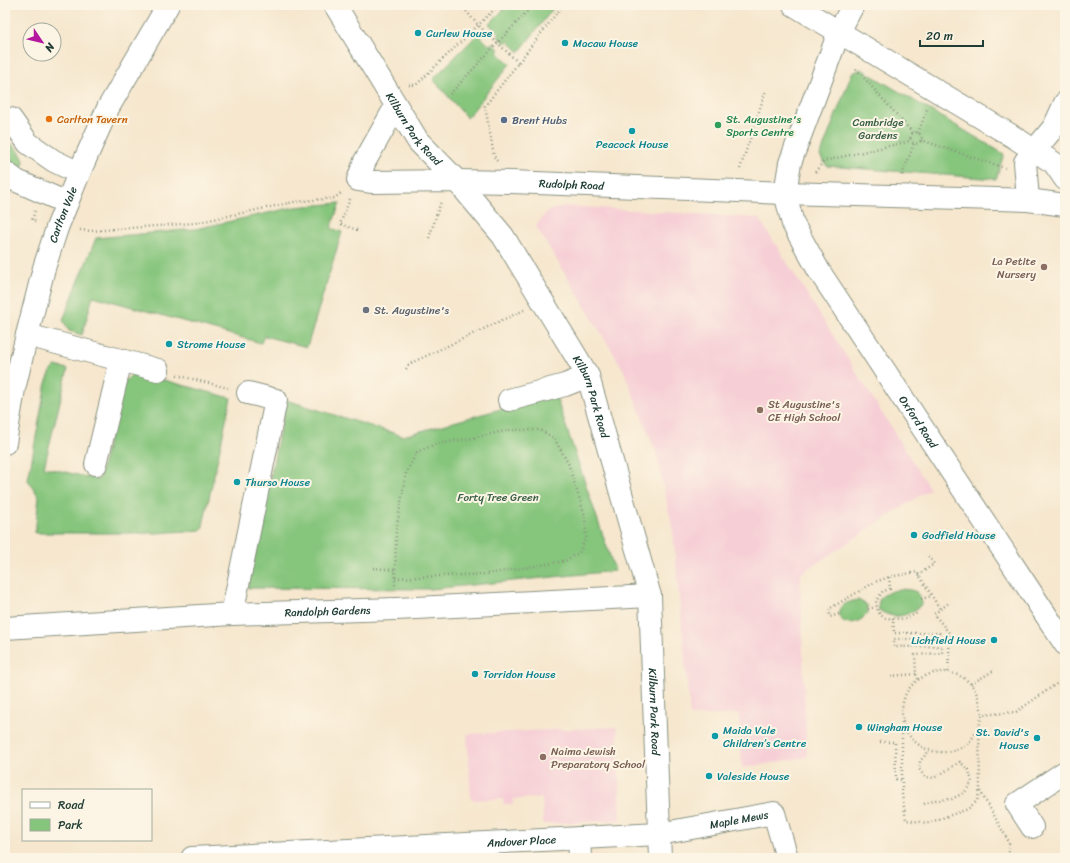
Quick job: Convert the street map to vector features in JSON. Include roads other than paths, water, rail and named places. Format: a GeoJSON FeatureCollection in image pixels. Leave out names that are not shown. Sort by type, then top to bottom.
{"type":"FeatureCollection","features":[{"type":"Feature","properties":{"kind":"street","name":"Carlton Vale"},"geometry":{"type":"LineString","coordinates":[[5,443],[14,390],[27,335],[44,268],[57,228],[79,173],[108,108],[168,5]]}},
{"type":"Feature","properties":{"kind":"street","name":"Kilburn Park Road"},"geometry":{"type":"LineString","coordinates":[[335,5],[418,141],[458,181],[503,236],[588,376],[650,596],[660,858]]}},
{"type":"Feature","properties":{"kind":"street"},"geometry":{"type":"LineString","coordinates":[[794,5],[1034,150],[1054,163],[1065,178]]}},
{"type":"Feature","properties":{"kind":"street"},"geometry":{"type":"LineString","coordinates":[[853,5],[839,32],[790,163],[785,193],[1028,200],[1065,205]]}},
{"type":"Feature","properties":{"kind":"street","name":"Rudolph Road"},"geometry":{"type":"LineString","coordinates":[[390,97],[354,188],[371,182],[458,181],[785,193]]}},
{"type":"Feature","properties":{"kind":"street"},"geometry":{"type":"LineString","coordinates":[[1028,200],[1025,162],[1054,127],[1065,103]]}},
{"type":"Feature","properties":{"kind":"street"},"geometry":{"type":"LineString","coordinates":[[11,119],[28,143],[54,161],[79,173]]}},
{"type":"Feature","properties":{"kind":"street"},"geometry":{"type":"LineString","coordinates":[[5,172],[17,181],[68,203]]}},
{"type":"Feature","properties":{"kind":"street","name":"Oxford Road"},"geometry":{"type":"LineString","coordinates":[[785,193],[793,224],[819,270],[1065,644]]}},
{"type":"Feature","properties":{"kind":"street"},"geometry":{"type":"LineString","coordinates":[[27,335],[158,370]]}},
{"type":"Feature","properties":{"kind":"street"},"geometry":{"type":"LineString","coordinates":[[96,464],[121,360]]}},
{"type":"Feature","properties":{"kind":"street"},"geometry":{"type":"LineString","coordinates":[[509,400],[565,385],[588,376]]}},
{"type":"Feature","properties":{"kind":"street"},"geometry":{"type":"LineString","coordinates":[[232,614],[276,400],[240,391]]}},
{"type":"Feature","properties":{"kind":"street","name":"Randolph Gardens"},"geometry":{"type":"LineString","coordinates":[[5,628],[232,614],[396,609],[650,596]]}},
{"type":"Feature","properties":{"kind":"street"},"geometry":{"type":"LineString","coordinates":[[1032,827],[1017,804],[1065,772]]}},
{"type":"Feature","properties":{"kind":"street","name":"Maple Mews"},"geometry":{"type":"LineString","coordinates":[[659,834],[774,813],[787,858]]}},
{"type":"Feature","properties":{"kind":"street","name":"Andover Place"},"geometry":{"type":"LineString","coordinates":[[192,858],[579,848],[659,834]]}},
{"type":"Feature","properties":{"kind":"place","name":"Curlew House"},"geometry":{"type":"Point","coordinates":[418,33]}},
{"type":"Feature","properties":{"kind":"place","name":"Macaw House"},"geometry":{"type":"Point","coordinates":[565,43]}},
{"type":"Feature","properties":{"kind":"place","name":"Carlton Tavern"},"geometry":{"type":"Point","coordinates":[49,119]}},
{"type":"Feature","properties":{"kind":"place","name":"Brent Hubs"},"geometry":{"type":"Point","coordinates":[504,120]}},
{"type":"Feature","properties":{"kind":"place","name":"St. Augustine's Sports Centre"},"geometry":{"type":"Point","coordinates":[718,125]}},
{"type":"Feature","properties":{"kind":"place","name":"Peacock House"},"geometry":{"type":"Point","coordinates":[632,131]}},
{"type":"Feature","properties":{"kind":"place","name":"La Petite Nursery"},"geometry":{"type":"Point","coordinates":[1044,267]}},
{"type":"Feature","properties":{"kind":"place","name":"St. Augustine's"},"geometry":{"type":"Point","coordinates":[366,310]}},
{"type":"Feature","properties":{"kind":"place","name":"Strome House"},"geometry":{"type":"Point","coordinates":[169,344]}},
{"type":"Feature","properties":{"kind":"place","name":"St Augustine's CE High School"},"geometry":{"type":"Point","coordinates":[760,410]}},
{"type":"Feature","properties":{"kind":"place","name":"Thurso House"},"geometry":{"type":"Point","coordinates":[237,482]}},
{"type":"Feature","properties":{"kind":"place","name":"Godfield House"},"geometry":{"type":"Point","coordinates":[914,535]}},
{"type":"Feature","properties":{"kind":"place","name":"Lichfield House"},"geometry":{"type":"Point","coordinates":[994,640]}},
{"type":"Feature","properties":{"kind":"place","name":"Torridon House"},"geometry":{"type":"Point","coordinates":[475,674]}},
{"type":"Feature","properties":{"kind":"place","name":"Wingham House"},"geometry":{"type":"Point","coordinates":[859,727]}},
{"type":"Feature","properties":{"kind":"place","name":"Maida Vale Children’s Centre"},"geometry":{"type":"Point","coordinates":[715,736]}},
{"type":"Feature","properties":{"kind":"place","name":"St. David's House"},"geometry":{"type":"Point","coordinates":[1037,738]}},
{"type":"Feature","properties":{"kind":"place","name":"Naima Jewish Preparatory School"},"geometry":{"type":"Point","coordinates":[543,757]}},
{"type":"Feature","properties":{"kind":"place","name":"Valeside House"},"geometry":{"type":"Point","coordinates":[709,776]}},
{"type":"Feature","properties":{"kind":"park label","name":"Cambridge Gardens"},"geometry":{"type":"Point","coordinates":[878,128]}},
{"type":"Feature","properties":{"kind":"park label","name":"Forty Tree Green"},"geometry":{"type":"Point","coordinates":[498,497]}}]}
